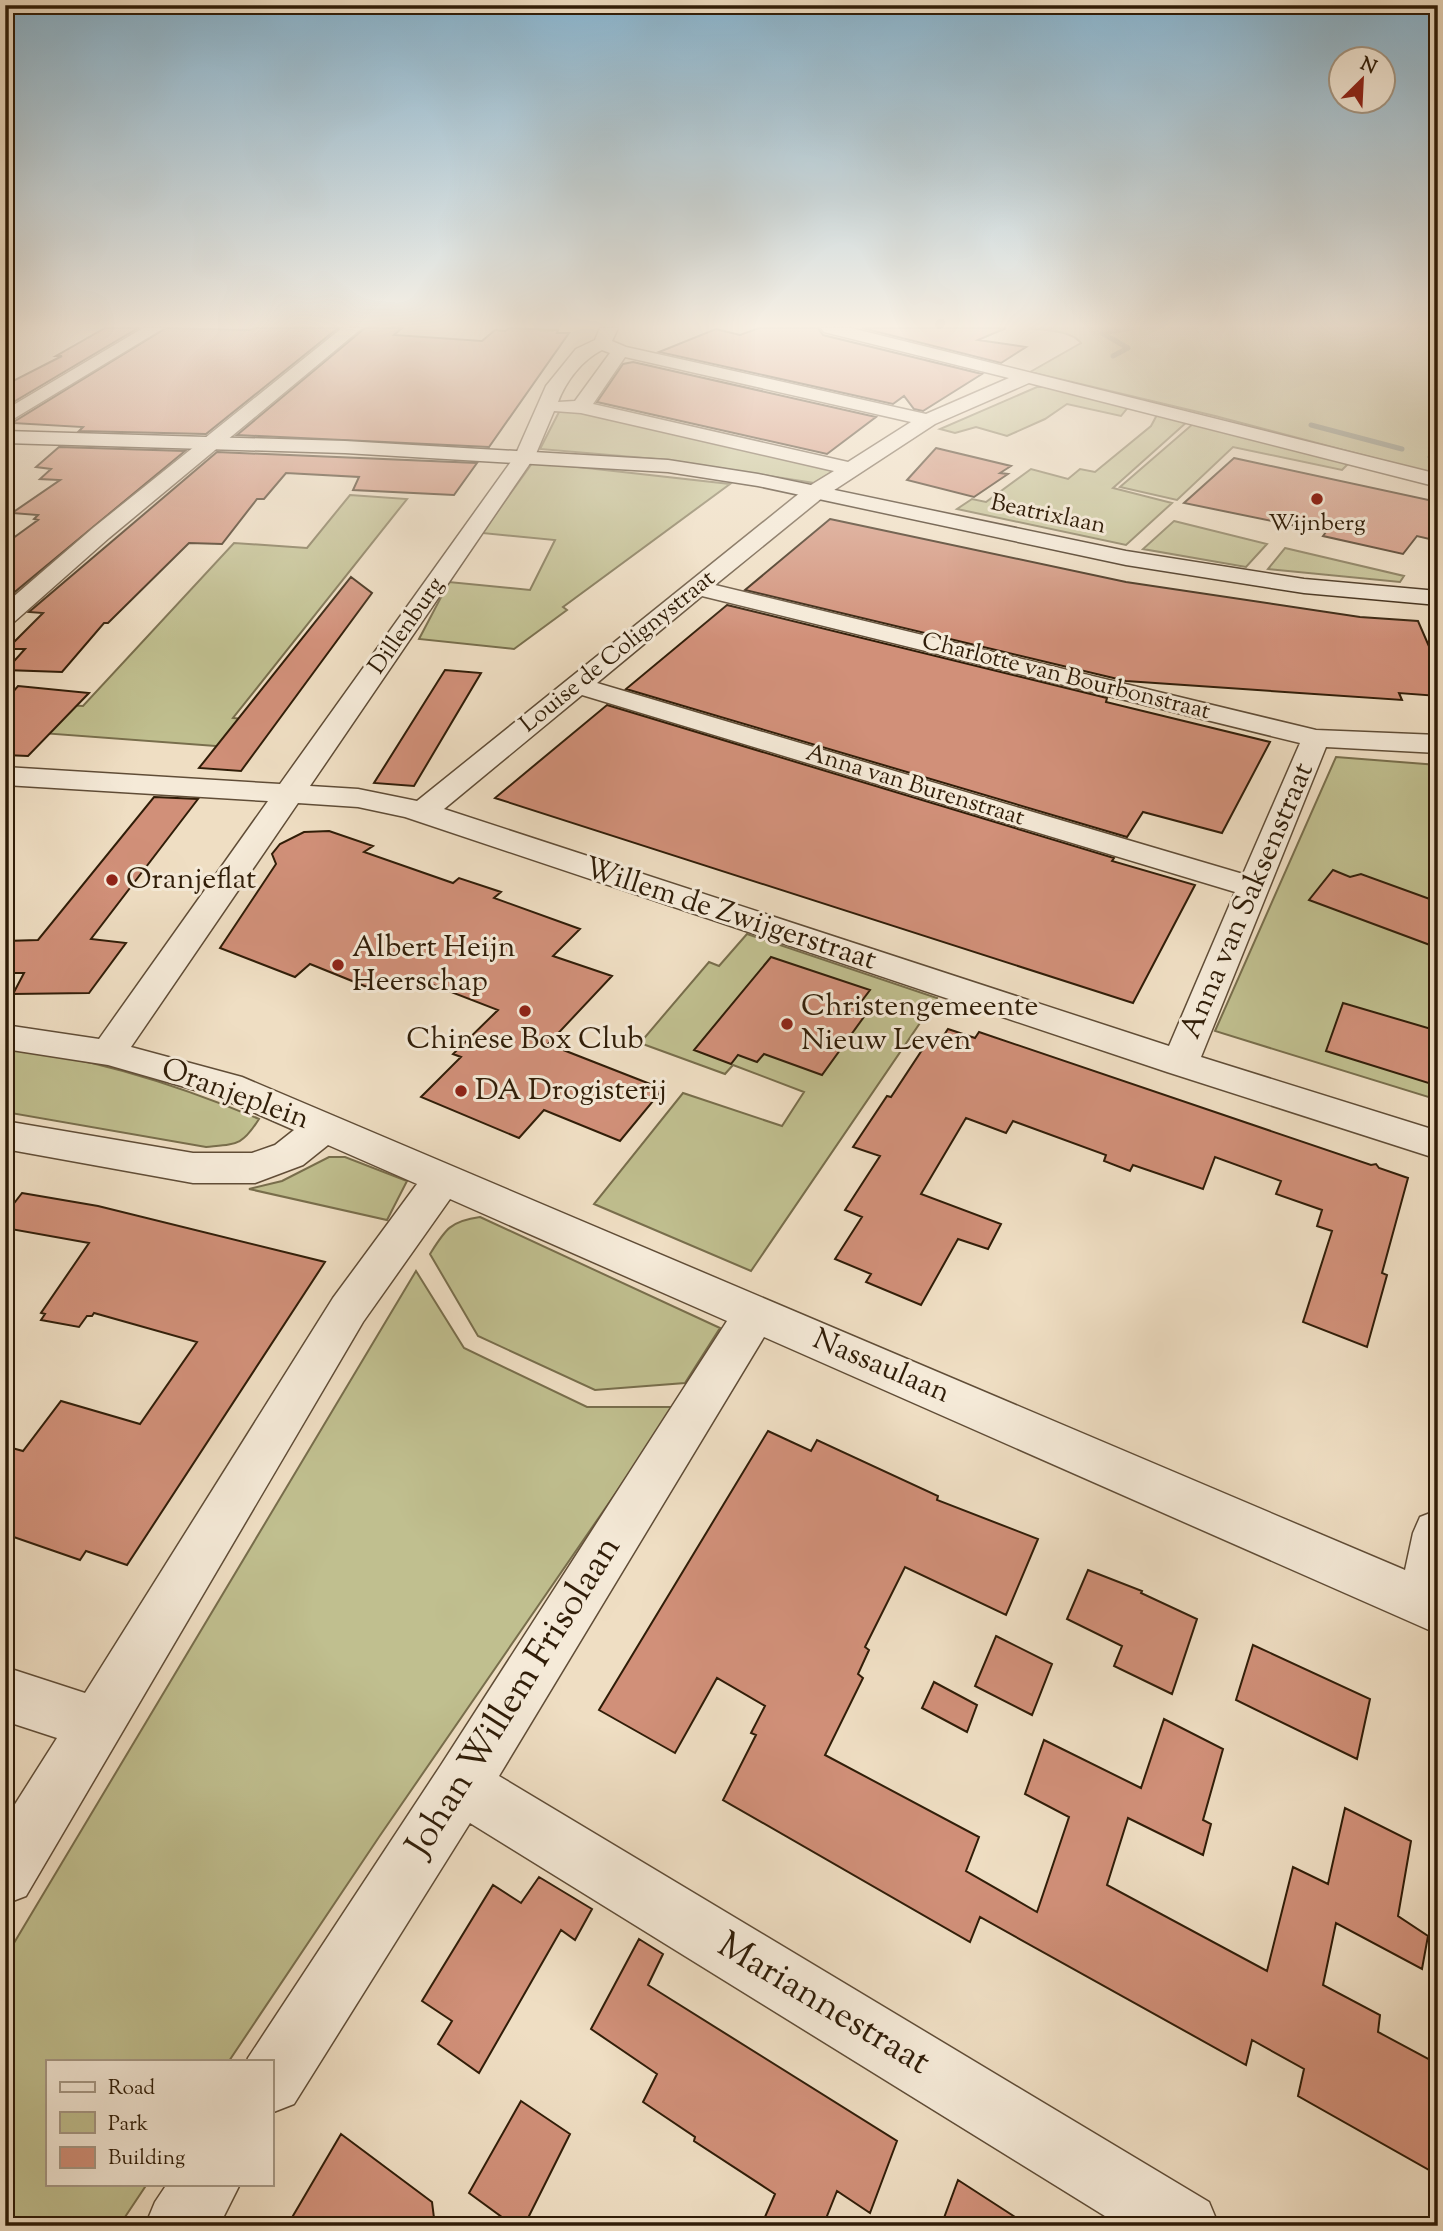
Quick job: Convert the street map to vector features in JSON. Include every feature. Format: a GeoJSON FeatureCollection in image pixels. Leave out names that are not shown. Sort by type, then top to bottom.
{"type":"FeatureCollection","features":[{"type":"Feature","properties":{"kind":"street"},"geometry":{"type":"LineString","coordinates":[[5,616],[223,432]]}},
{"type":"Feature","properties":{"kind":"street","name":"Dillenburg"},"geometry":{"type":"LineString","coordinates":[[287,795],[525,456],[535,432]]}},
{"type":"Feature","properties":{"kind":"street"},"geometry":{"type":"LineString","coordinates":[[691,432],[852,469]]}},
{"type":"Feature","properties":{"kind":"street","name":"Louise de Colignystraat"},"geometry":{"type":"LineString","coordinates":[[422,812],[814,493],[909,432]]}},
{"type":"Feature","properties":{"kind":"street"},"geometry":{"type":"LineString","coordinates":[[1250,432],[1438,481]]}},
{"type":"Feature","properties":{"kind":"street","name":"Beatrixlaan"},"geometry":{"type":"LineString","coordinates":[[5,437],[345,447],[668,466],[758,480],[1126,558],[1304,586],[1438,598]]}},
{"type":"Feature","properties":{"kind":"street","name":"Charlotte van Bourbonstraat"},"geometry":{"type":"LineString","coordinates":[[697,588],[1317,738],[1438,744]]}},
{"type":"Feature","properties":{"kind":"street","name":"Anna van Burenstraat"},"geometry":{"type":"LineString","coordinates":[[576,685],[1254,887]]}},
{"type":"Feature","properties":{"kind":"street","name":"Anna van Saksenstraat"},"geometry":{"type":"LineString","coordinates":[[1180,1063],[1317,738]]}},
{"type":"Feature","properties":{"kind":"street","name":"Willem de Zwijgerstraat"},"geometry":{"type":"LineString","coordinates":[[5,776],[358,798],[422,812],[1180,1063],[1438,1145]]}},
{"type":"Feature","properties":{"kind":"street"},"geometry":{"type":"LineString","coordinates":[[108,1053],[287,795]]}},
{"type":"Feature","properties":{"kind":"street","name":"Oranjeplein"},"geometry":{"type":"LineString","coordinates":[[5,1037],[108,1053],[229,1086],[324,1127],[289,1155],[255,1168],[192,1168],[5,1135]]}},
{"type":"Feature","properties":{"kind":"street","name":"Nassaulaan"},"geometry":{"type":"LineString","coordinates":[[324,1127],[1430,1605]]}},
{"type":"Feature","properties":{"kind":"street"},"geometry":{"type":"LineString","coordinates":[[5,1875],[348,1310],[443,1178]]}},
{"type":"Feature","properties":{"kind":"street","name":"Johan Willem Frisolaan"},"geometry":{"type":"LineString","coordinates":[[273,2078],[461,1785],[756,1312]]}},
{"type":"Feature","properties":{"kind":"street"},"geometry":{"type":"LineString","coordinates":[[1430,1605],[1438,1534]]}},
{"type":"Feature","properties":{"kind":"street"},"geometry":{"type":"LineString","coordinates":[[5,1694],[96,1724]]}},
{"type":"Feature","properties":{"kind":"street","name":"Mariannestraat"},"geometry":{"type":"LineString","coordinates":[[461,1785],[1185,2226]]}},
{"type":"Feature","properties":{"kind":"street"},"geometry":{"type":"LineString","coordinates":[[179,2226],[205,2186]]}},
{"type":"Feature","properties":{"kind":"green space"},"geometry":{"type":"Polygon","coordinates":[[[549,432],[675,432],[835,470],[814,483],[668,460],[540,449],[549,432]]]}},
{"type":"Feature","properties":{"kind":"green space"},"geometry":{"type":"Polygon","coordinates":[[[994,432],[1016,432],[1007,436],[994,432]]]}},
{"type":"Feature","properties":{"kind":"green space"},"geometry":{"type":"Polygon","coordinates":[[[1144,432],[1176,432],[1113,488],[1172,503],[1126,545],[957,509],[972,499],[986,502],[1031,469],[1068,479],[1080,469],[1095,472],[1144,432]]]}},
{"type":"Feature","properties":{"kind":"green space"},"geometry":{"type":"Polygon","coordinates":[[[1183,432],[1232,432],[1351,461],[1342,470],[1233,447],[1177,500],[1120,487],[1183,432]]]}},
{"type":"Feature","properties":{"kind":"green space"},"geometry":{"type":"Polygon","coordinates":[[[1276,432],[1438,432],[1438,475],[1276,432]]]}},
{"type":"Feature","properties":{"kind":"green space"},"geometry":{"type":"Polygon","coordinates":[[[533,462],[730,484],[563,607],[567,610],[514,649],[419,639],[449,582],[530,590],[555,540],[482,533],[533,462]]]}},
{"type":"Feature","properties":{"kind":"green space"},"geometry":{"type":"Polygon","coordinates":[[[350,495],[407,499],[233,718],[275,722],[256,749],[41,733],[67,705],[83,706],[234,543],[307,548],[350,495]]]}},
{"type":"Feature","properties":{"kind":"green space"},"geometry":{"type":"Polygon","coordinates":[[[1174,521],[1267,544],[1246,567],[1143,549],[1174,521]]]}},
{"type":"Feature","properties":{"kind":"green space"},"geometry":{"type":"Polygon","coordinates":[[[1285,548],[1404,576],[1400,582],[1268,569],[1285,548]]]}},
{"type":"Feature","properties":{"kind":"green space"},"geometry":{"type":"Polygon","coordinates":[[[1336,757],[1438,765],[1438,1100],[1215,1031],[1336,757]]]}},
{"type":"Feature","properties":{"kind":"green space"},"geometry":{"type":"Polygon","coordinates":[[[747,934],[937,998],[751,1271],[594,1204],[683,1093],[782,1126],[804,1092],[733,1065],[725,1074],[640,1043],[709,962],[719,966],[747,934]]]}},
{"type":"Feature","properties":{"kind":"green space"},"geometry":{"type":"Polygon","coordinates":[[[5,1048],[103,1065],[198,1095],[259,1119],[238,1142],[206,1147],[5,1112],[5,1048]]]}},
{"type":"Feature","properties":{"kind":"green space"},"geometry":{"type":"Polygon","coordinates":[[[329,1157],[345,1157],[407,1181],[387,1220],[249,1189],[282,1181],[329,1157]]]}},
{"type":"Feature","properties":{"kind":"green space"},"geometry":{"type":"Polygon","coordinates":[[[480,1217],[720,1328],[685,1383],[595,1390],[478,1336],[430,1254],[449,1228],[462,1221],[480,1217]]]}},
{"type":"Feature","properties":{"kind":"green space"},"geometry":{"type":"Polygon","coordinates":[[[416,1271],[464,1348],[587,1407],[675,1407],[379,1837],[230,2060],[46,2060],[46,2186],[146,2186],[119,2226],[5,2226],[5,1958],[416,1271]]]}},
{"type":"Feature","properties":{"kind":"building"},"geometry":{"type":"Polygon","coordinates":[[[126,432],[208,432],[206,434],[126,432]]]}},
{"type":"Feature","properties":{"kind":"building"},"geometry":{"type":"Polygon","coordinates":[[[240,432],[499,432],[489,447],[237,435],[240,432]]]}},
{"type":"Feature","properties":{"kind":"building"},"geometry":{"type":"Polygon","coordinates":[[[730,432],[856,432],[827,454],[730,432]]]}},
{"type":"Feature","properties":{"kind":"building"},"geometry":{"type":"Polygon","coordinates":[[[59,447],[185,451],[5,600],[5,544],[38,520],[34,519],[38,515],[12,513],[60,480],[40,479],[51,469],[36,467],[59,447]]]}},
{"type":"Feature","properties":{"kind":"building"},"geometry":{"type":"Polygon","coordinates":[[[936,448],[1011,466],[1000,473],[1008,474],[974,497],[907,480],[936,448]]]}},
{"type":"Feature","properties":{"kind":"building"},"geometry":{"type":"Polygon","coordinates":[[[217,452],[477,463],[454,495],[353,490],[359,477],[286,473],[264,499],[257,499],[222,544],[189,543],[108,623],[104,623],[62,672],[6,670],[25,649],[7,649],[43,613],[29,612],[217,452]]]}},
{"type":"Feature","properties":{"kind":"building"},"geometry":{"type":"Polygon","coordinates":[[[1234,458],[1438,502],[1438,541],[1417,536],[1403,554],[1323,536],[1326,532],[1184,503],[1234,458]]]}},
{"type":"Feature","properties":{"kind":"building"},"geometry":{"type":"Polygon","coordinates":[[[830,519],[1126,582],[1360,617],[1418,621],[1438,667],[1438,696],[1399,693],[1402,700],[1126,681],[745,590],[830,519]]]}},
{"type":"Feature","properties":{"kind":"building"},"geometry":{"type":"Polygon","coordinates":[[[351,577],[372,593],[241,771],[199,768],[351,577]]]}},
{"type":"Feature","properties":{"kind":"building"},"geometry":{"type":"Polygon","coordinates":[[[727,605],[1107,698],[1106,702],[1270,742],[1222,833],[1143,812],[1127,837],[626,689],[727,605]]]}},
{"type":"Feature","properties":{"kind":"building"},"geometry":{"type":"Polygon","coordinates":[[[445,670],[481,673],[414,786],[374,783],[445,670]]]}},
{"type":"Feature","properties":{"kind":"building"},"geometry":{"type":"Polygon","coordinates":[[[18,686],[89,693],[28,756],[5,755],[5,701],[18,686]]]}},
{"type":"Feature","properties":{"kind":"building"},"geometry":{"type":"Polygon","coordinates":[[[607,705],[1114,858],[1112,861],[1195,885],[1133,1003],[495,798],[607,705]]]}},
{"type":"Feature","properties":{"kind":"building","name":"Oranjeflat"},"geometry":{"type":"Polygon","coordinates":[[[154,797],[198,799],[91,939],[126,943],[89,993],[13,994],[24,973],[5,973],[5,941],[38,940],[154,797]]]}},
{"type":"Feature","properties":{"kind":"building"},"geometry":{"type":"Polygon","coordinates":[[[329,831],[373,846],[364,852],[453,883],[459,878],[501,892],[494,898],[580,929],[553,956],[612,976],[548,1044],[663,1089],[620,1141],[544,1110],[519,1138],[421,1097],[461,1057],[453,1054],[498,1010],[410,976],[372,983],[367,987],[310,964],[295,977],[220,948],[276,864],[272,854],[280,844],[304,832],[329,831]]]}},
{"type":"Feature","properties":{"kind":"building"},"geometry":{"type":"Polygon","coordinates":[[[1333,870],[1350,877],[1361,874],[1438,902],[1438,948],[1309,900],[1333,870]]]}},
{"type":"Feature","properties":{"kind":"building","name":"Christengemeente Nieuw Leven"},"geometry":{"type":"Polygon","coordinates":[[[771,957],[870,990],[855,1010],[866,1014],[822,1075],[764,1054],[757,1062],[738,1055],[731,1064],[694,1050],[771,957]]]}},
{"type":"Feature","properties":{"kind":"building"},"geometry":{"type":"Polygon","coordinates":[[[1343,1003],[1438,1031],[1438,1086],[1326,1051],[1343,1003]]]}},
{"type":"Feature","properties":{"kind":"building"},"geometry":{"type":"Polygon","coordinates":[[[948,1029],[975,1038],[979,1032],[1371,1165],[1376,1164],[1379,1168],[1408,1178],[1382,1273],[1387,1275],[1367,1347],[1303,1322],[1332,1231],[1317,1226],[1322,1210],[1276,1194],[1281,1181],[1215,1157],[1203,1189],[1133,1165],[1130,1171],[1104,1161],[1106,1155],[1013,1121],[1006,1133],[966,1118],[921,1194],[1001,1224],[988,1249],[958,1239],[921,1305],[866,1282],[871,1274],[835,1259],[862,1217],[845,1210],[880,1156],[853,1147],[887,1096],[891,1097],[930,1038],[940,1041],[948,1029]]]}},
{"type":"Feature","properties":{"kind":"building"},"geometry":{"type":"Polygon","coordinates":[[[22,1193],[98,1206],[325,1262],[127,1565],[86,1551],[80,1560],[5,1534],[5,1446],[23,1451],[61,1401],[140,1424],[197,1342],[94,1313],[87,1316],[79,1327],[41,1320],[45,1314],[41,1313],[89,1243],[5,1228],[5,1215],[22,1193]]]}},
{"type":"Feature","properties":{"kind":"building"},"geometry":{"type":"Polygon","coordinates":[[[768,1431],[811,1451],[817,1440],[938,1496],[937,1500],[1038,1539],[1006,1615],[905,1567],[865,1647],[869,1650],[858,1674],[863,1678],[825,1755],[979,1837],[966,1871],[1037,1912],[1069,1817],[1025,1794],[1044,1740],[1141,1788],[1164,1719],[1223,1749],[1203,1820],[1211,1824],[1203,1855],[1128,1818],[1107,1885],[1267,1971],[1293,1867],[1328,1884],[1345,1808],[1411,1841],[1398,1916],[1428,1936],[1422,1969],[1336,1923],[1323,1985],[1380,2015],[1378,2032],[1438,2064],[1438,2175],[1298,2096],[1304,2069],[1252,2040],[1246,2065],[980,1917],[970,1942],[723,1800],[756,1735],[751,1733],[765,1706],[717,1678],[675,1753],[599,1710],[768,1431]]]}},
{"type":"Feature","properties":{"kind":"building"},"geometry":{"type":"Polygon","coordinates":[[[1088,1570],[1142,1591],[1141,1593],[1197,1619],[1172,1694],[1114,1666],[1122,1646],[1067,1619],[1088,1570]]]}},
{"type":"Feature","properties":{"kind":"building"},"geometry":{"type":"Polygon","coordinates":[[[996,1636],[1052,1664],[1032,1715],[975,1686],[996,1636]]]}},
{"type":"Feature","properties":{"kind":"building"},"geometry":{"type":"Polygon","coordinates":[[[1253,1645],[1370,1699],[1357,1759],[1236,1700],[1253,1645]]]}},
{"type":"Feature","properties":{"kind":"building"},"geometry":{"type":"Polygon","coordinates":[[[934,1682],[977,1705],[967,1732],[922,1708],[934,1682]]]}},
{"type":"Feature","properties":{"kind":"building"},"geometry":{"type":"Polygon","coordinates":[[[539,1877],[592,1909],[575,1940],[561,1930],[479,2073],[438,2044],[452,2021],[422,2001],[493,1885],[521,1903],[539,1877]]]}},
{"type":"Feature","properties":{"kind":"building"},"geometry":{"type":"Polygon","coordinates":[[[639,1939],[663,1954],[648,1985],[897,2141],[870,2213],[837,2191],[823,2226],[761,2226],[775,2194],[694,2141],[695,2137],[643,2102],[657,2074],[591,2029],[639,1939]]]}},
{"type":"Feature","properties":{"kind":"building"},"geometry":{"type":"Polygon","coordinates":[[[521,2101],[570,2134],[524,2226],[514,2226],[469,2193],[521,2101]]]}},
{"type":"Feature","properties":{"kind":"building"},"geometry":{"type":"Polygon","coordinates":[[[341,2134],[432,2202],[435,2226],[287,2226],[341,2134]]]}},
{"type":"Feature","properties":{"kind":"building"},"geometry":{"type":"Polygon","coordinates":[[[958,2180],[1029,2226],[941,2226],[958,2180]]]}},
{"type":"Feature","properties":{"kind":"waterway"},"geometry":{"type":"LineString","coordinates":[[1338,432],[1402,449]]}},
{"type":"Feature","properties":{"kind":"waterway"},"geometry":{"type":"LineString","coordinates":[[1430,457],[1438,459]]}},
{"type":"Feature","properties":{"kind":"place","name":"Wijnberg"},"geometry":{"type":"Point","coordinates":[1317,499]}},
{"type":"Feature","properties":{"kind":"place","name":"Oranjeflat"},"geometry":{"type":"Point","coordinates":[112,880]}},
{"type":"Feature","properties":{"kind":"place","name":"Albert Heijn Heerschap"},"geometry":{"type":"Point","coordinates":[338,965]}},
{"type":"Feature","properties":{"kind":"place","name":"Chinese Box Club"},"geometry":{"type":"Point","coordinates":[525,1011]}},
{"type":"Feature","properties":{"kind":"place","name":"Christengemeente Nieuw Leven"},"geometry":{"type":"Point","coordinates":[787,1024]}},
{"type":"Feature","properties":{"kind":"place","name":"DA Drogisterij"},"geometry":{"type":"Point","coordinates":[461,1091]}}]}
